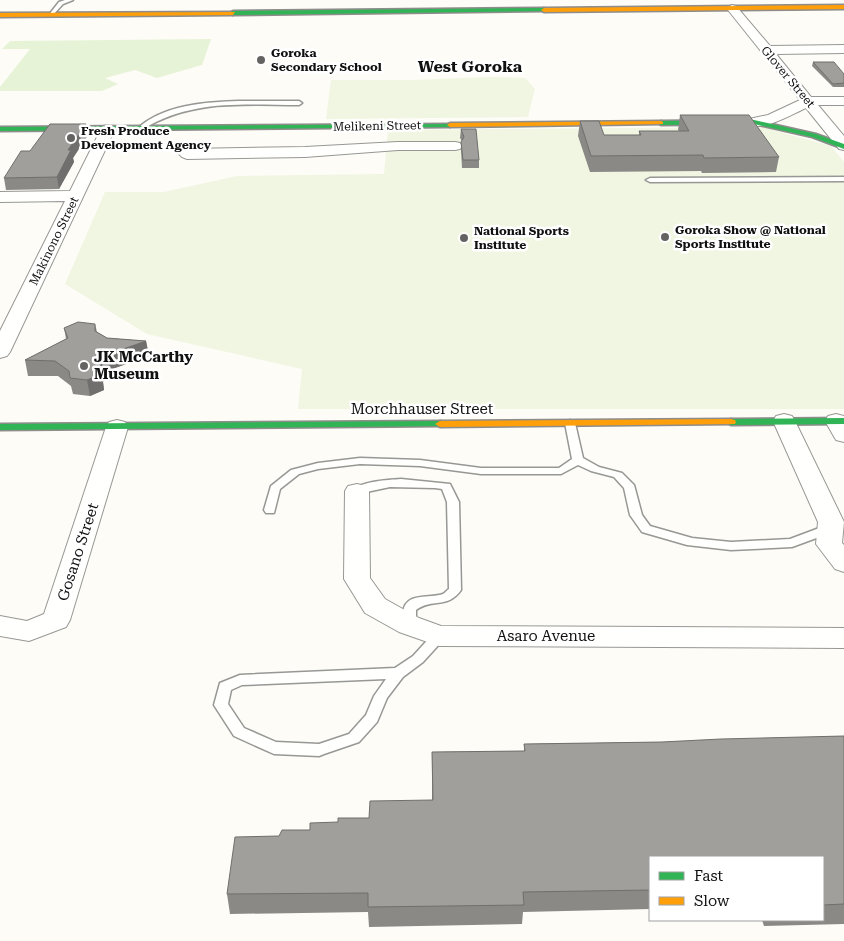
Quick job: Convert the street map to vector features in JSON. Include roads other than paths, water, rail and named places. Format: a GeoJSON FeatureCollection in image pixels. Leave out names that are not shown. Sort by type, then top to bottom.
{"type":"FeatureCollection","features":[{"type":"Feature","properties":{"kind":"street"},"geometry":{"type":"LineString","coordinates":[[0,15],[844,7]]}},
{"type":"Feature","properties":{"kind":"street","name":"Glover Street"},"geometry":{"type":"LineString","coordinates":[[732,8],[844,146]]}},
{"type":"Feature","properties":{"kind":"street"},"geometry":{"type":"LineString","coordinates":[[766,50],[844,49]]}},
{"type":"Feature","properties":{"kind":"street"},"geometry":{"type":"LineString","coordinates":[[809,101],[844,101]]}},
{"type":"Feature","properties":{"kind":"street","name":"Melikeni Street"},"geometry":{"type":"LineString","coordinates":[[0,129],[754,122],[772,118],[809,101]]}},
{"type":"Feature","properties":{"kind":"street","name":"Melikeni Street"},"geometry":{"type":"LineString","coordinates":[[754,122],[814,135],[844,146]]}},
{"type":"Feature","properties":{"kind":"street"},"geometry":{"type":"LineString","coordinates":[[235,153],[245,127]]}},
{"type":"Feature","properties":{"kind":"street","name":"Makinono Street"},"geometry":{"type":"LineString","coordinates":[[0,352],[108,129]]}},
{"type":"Feature","properties":{"kind":"street"},"geometry":{"type":"LineString","coordinates":[[187,154],[305,152],[398,146],[455,146]]}},
{"type":"Feature","properties":{"kind":"street"},"geometry":{"type":"LineString","coordinates":[[0,197],[76,196]]}},
{"type":"Feature","properties":{"kind":"street"},"geometry":{"type":"LineString","coordinates":[[784,421],[831,522],[830,544],[844,563]]}},
{"type":"Feature","properties":{"kind":"street","name":"Morchhauser Street"},"geometry":{"type":"LineString","coordinates":[[0,427],[784,421],[842,426]]}},
{"type":"Feature","properties":{"kind":"street","name":"Gosano Street"},"geometry":{"type":"LineString","coordinates":[[0,626],[29,631],[56,620],[117,427]]}},
{"type":"Feature","properties":{"kind":"street","name":"Asaro Avenue"},"geometry":{"type":"LineString","coordinates":[[357,491],[357,579],[375,606],[409,626],[439,636],[844,638]]}},
{"type":"Feature","properties":{"kind":"lane"},"geometry":{"type":"LineString","coordinates":[[50,15],[61,2],[70,0]]}},
{"type":"Feature","properties":{"kind":"lane"},"geometry":{"type":"LineString","coordinates":[[141,128],[155,118],[192,107],[299,103]]}},
{"type":"Feature","properties":{"kind":"lane"},"geometry":{"type":"LineString","coordinates":[[650,180],[844,179]]}},
{"type":"Feature","properties":{"kind":"lane"},"geometry":{"type":"LineString","coordinates":[[570,423],[578,460],[595,469],[618,475],[630,487],[636,516],[646,529],[691,542],[731,546],[792,543],[826,530],[831,522]]}},
{"type":"Feature","properties":{"kind":"lane"},"geometry":{"type":"LineString","coordinates":[[270,510],[275,488],[296,472],[318,466],[360,462],[420,463],[481,471],[561,471],[578,460]]}},
{"type":"Feature","properties":{"kind":"lane"},"geometry":{"type":"LineString","coordinates":[[357,491],[374,484],[415,482],[446,486],[453,502],[455,590],[446,598],[421,600],[410,608],[409,626]]}},
{"type":"Feature","properties":{"kind":"lane"},"geometry":{"type":"LineString","coordinates":[[398,672],[240,680],[225,687],[221,705],[239,732],[274,748],[319,750],[354,738],[372,718],[381,696],[398,672],[418,659],[439,636]]}},
{"type":"Feature","properties":{"kind":"place","name":"Goroka Secondary School"},"geometry":{"type":"Point","coordinates":[261,60]}},
{"type":"Feature","properties":{"kind":"place","name":"Fresh Produce Development Agency"},"geometry":{"type":"Point","coordinates":[71,138]}},
{"type":"Feature","properties":{"kind":"place","name":"Goroka Show @ National Sports Institute"},"geometry":{"type":"Point","coordinates":[665,237]}},
{"type":"Feature","properties":{"kind":"place","name":"National Sports Institute"},"geometry":{"type":"Point","coordinates":[464,238]}},
{"type":"Feature","properties":{"kind":"place","name":"JK McCarthy Museum"},"geometry":{"type":"Point","coordinates":[84,366]}},
{"type":"Feature","properties":{"kind":"district","name":"West Goroka"},"geometry":{"type":"Point","coordinates":[470,66]}}]}
